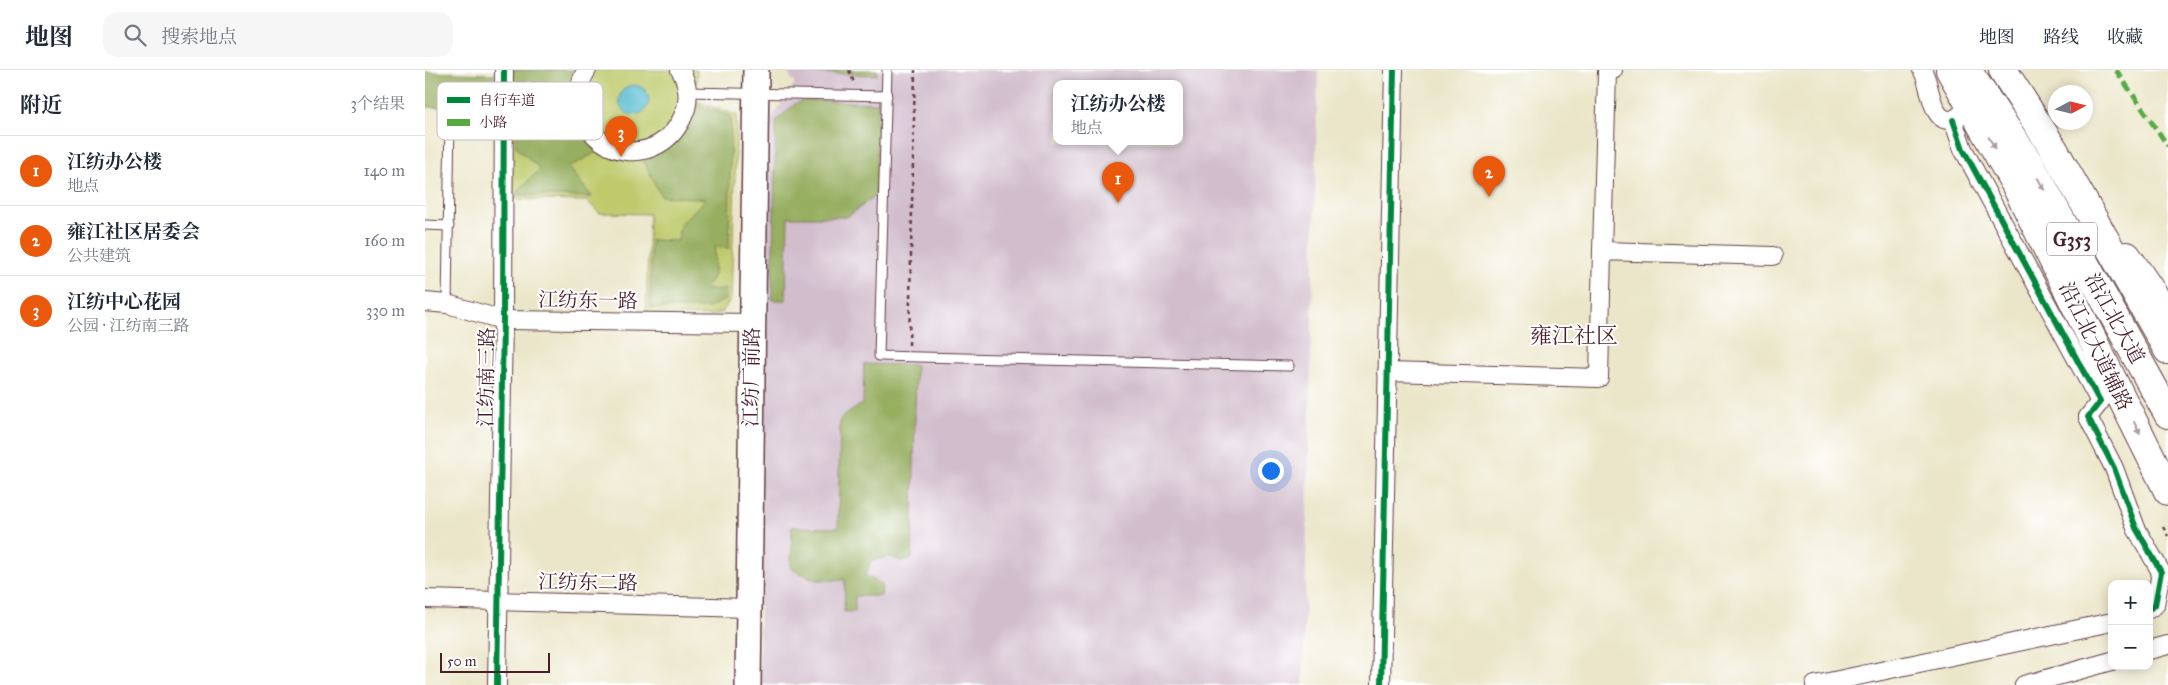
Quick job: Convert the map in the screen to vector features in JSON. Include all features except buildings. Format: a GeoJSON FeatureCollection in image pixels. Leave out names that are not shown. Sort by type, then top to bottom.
{"type":"FeatureCollection","features":[{"type":"Feature","properties":{"kind":"main road","name":"沿江北大道辅路"},"geometry":{"type":"LineString","coordinates":[[1951,70],[1962,115],[2015,184],[2168,491]]}},
{"type":"Feature","properties":{"kind":"main road","name":"沿江北大道"},"geometry":{"type":"LineString","coordinates":[[1967,70],[2030,164],[2168,414]]}},
{"type":"Feature","properties":{"kind":"main road","name":"沿江北大道"},"geometry":{"type":"LineString","coordinates":[[2003,70],[2053,148],[2168,350]]}},
{"type":"Feature","properties":{"kind":"main road","name":"江纺厂前路"},"geometry":{"type":"LineString","coordinates":[[749,685],[756,82]]}},
{"type":"Feature","properties":{"kind":"main road","name":"G353"},"geometry":{"type":"LineString","coordinates":[[2053,148],[2168,316]]}},
{"type":"Feature","properties":{"kind":"street"},"geometry":{"type":"LineString","coordinates":[[583,82],[587,70]]}},
{"type":"Feature","properties":{"kind":"street"},"geometry":{"type":"LineString","coordinates":[[600,140],[616,149],[633,152],[651,149],[667,140],[679,127],[686,110],[687,92],[680,70]]}},
{"type":"Feature","properties":{"kind":"street"},"geometry":{"type":"LineString","coordinates":[[1381,685],[1394,70]]}},
{"type":"Feature","properties":{"kind":"street"},"geometry":{"type":"LineString","coordinates":[[1387,372],[1599,378],[1607,72],[1613,70]]}},
{"type":"Feature","properties":{"kind":"street"},"geometry":{"type":"LineString","coordinates":[[1922,70],[1927,80],[1935,110],[1941,117],[1947,120],[1962,115]]}},
{"type":"Feature","properties":{"kind":"street"},"geometry":{"type":"LineString","coordinates":[[1941,70],[1948,78],[1961,108],[1963,149],[2100,402],[2088,417],[2114,468],[2136,528],[2161,572],[2155,605],[2153,606]]}},
{"type":"Feature","properties":{"kind":"street","name":"江纺南三路"},"geometry":{"type":"LineString","coordinates":[[497,685],[504,140]]}},
{"type":"Feature","properties":{"kind":"street"},"geometry":{"type":"LineString","coordinates":[[1602,251],[1773,256]]}},
{"type":"Feature","properties":{"kind":"street","name":"江纺东一路"},"geometry":{"type":"LineString","coordinates":[[425,302],[447,304],[503,320],[752,323]]}},
{"type":"Feature","properties":{"kind":"street","name":"江纺东二路"},"geometry":{"type":"LineString","coordinates":[[425,600],[749,608]]}},
{"type":"Feature","properties":{"kind":"street"},"geometry":{"type":"LineString","coordinates":[[1815,685],[2108,623]]}},
{"type":"Feature","properties":{"kind":"street"},"geometry":{"type":"LineString","coordinates":[[2153,649],[2168,645]]}},
{"type":"Feature","properties":{"kind":"street"},"geometry":{"type":"LineString","coordinates":[[2024,685],[2108,661]]}},
{"type":"Feature","properties":{"kind":"lane"},"geometry":{"type":"LineString","coordinates":[[887,70],[879,356],[1289,366]]}},
{"type":"Feature","properties":{"kind":"lane"},"geometry":{"type":"LineString","coordinates":[[687,92],[756,82],[887,96]]}},
{"type":"Feature","properties":{"kind":"lane"},"geometry":{"type":"LineString","coordinates":[[447,304],[451,140]]}},
{"type":"Feature","properties":{"kind":"lane"},"geometry":{"type":"LineString","coordinates":[[425,224],[449,226]]}},
{"type":"Feature","properties":{"kind":"path"},"geometry":{"type":"LineString","coordinates":[[909,357],[915,70]]}},
{"type":"Feature","properties":{"kind":"path"},"geometry":{"type":"LineString","coordinates":[[2163,527],[2168,536]]}},
{"type":"Feature","properties":{"kind":"shaded area"},"geometry":{"type":"Polygon","coordinates":[[[785,70],[1318,70],[1303,685],[759,685],[764,130],[795,83],[785,70]]]}},
{"type":"Feature","properties":{"kind":"green space"},"geometry":{"type":"Polygon","coordinates":[[[508,70],[697,70],[696,101],[737,115],[731,299],[722,312],[712,316],[646,314],[649,214],[599,213],[587,201],[506,199],[507,140],[603,140],[603,82],[508,82],[508,70]]]}},
{"type":"Feature","properties":{"kind":"green space"},"geometry":{"type":"Polygon","coordinates":[[[513,70],[581,70],[574,82],[512,82],[513,70]]]}},
{"type":"Feature","properties":{"kind":"green space"},"geometry":{"type":"Polygon","coordinates":[[[803,70],[877,70],[877,75],[814,73],[803,70]]]}},
{"type":"Feature","properties":{"kind":"green space"},"geometry":{"type":"Polygon","coordinates":[[[425,72],[494,74],[494,82],[437,82],[437,107],[425,107],[425,72]]]}},
{"type":"Feature","properties":{"kind":"green space"},"geometry":{"type":"Polygon","coordinates":[[[805,100],[878,103],[876,195],[847,217],[788,217],[786,300],[772,300],[776,121],[795,104],[805,100]]]}},
{"type":"Feature","properties":{"kind":"green space"},"geometry":{"type":"Polygon","coordinates":[[[694,104],[731,116],[729,248],[715,247],[714,275],[705,290],[726,289],[726,299],[708,308],[650,308],[651,240],[678,241],[680,224],[706,199],[661,196],[643,160],[678,142],[694,104]]]}},
{"type":"Feature","properties":{"kind":"green space"},"geometry":{"type":"Polygon","coordinates":[[[516,140],[591,140],[597,152],[569,167],[592,197],[514,195],[540,169],[516,147],[516,140]]]}},
{"type":"Feature","properties":{"kind":"green space"},"geometry":{"type":"Polygon","coordinates":[[[864,364],[916,365],[912,559],[902,561],[890,557],[871,561],[865,576],[882,584],[881,596],[855,596],[855,612],[844,612],[845,580],[816,580],[791,569],[792,527],[838,528],[840,419],[863,403],[864,364]]]}},
{"type":"Feature","properties":{"kind":"water"},"geometry":{"type":"Polygon","coordinates":[[[634,85],[645,89],[649,100],[645,111],[634,115],[623,111],[619,100],[623,89],[634,85]]]}},
{"type":"Feature","properties":{"kind":"marked path"},"geometry":{"type":"LineString","coordinates":[[2116,70],[2168,146]]}},
{"type":"Feature","properties":{"kind":"cycle path"},"geometry":{"type":"LineString","coordinates":[[504,70],[504,82]]}},
{"type":"Feature","properties":{"kind":"cycle path"},"geometry":{"type":"LineString","coordinates":[[1381,685],[1394,70]]}},
{"type":"Feature","properties":{"kind":"cycle path"},"geometry":{"type":"LineString","coordinates":[[1953,120],[1963,149],[2100,402],[2088,417],[2114,468],[2136,528],[2161,572],[2155,605],[2153,606]]}},
{"type":"Feature","properties":{"kind":"cycle path"},"geometry":{"type":"LineString","coordinates":[[497,685],[504,140]]}},
{"type":"Feature","properties":{"kind":"place","name":"江纺中心花园"},"geometry":{"type":"Point","coordinates":[621,157]}},
{"type":"Feature","properties":{"kind":"place","name":"雍江社区居委会"},"geometry":{"type":"Point","coordinates":[1489,197]}},
{"type":"Feature","properties":{"kind":"place","name":"江纺办公楼"},"geometry":{"type":"Point","coordinates":[1118,203]}},
{"type":"Feature","properties":{"kind":"district","name":"雍江社区"},"geometry":{"type":"Point","coordinates":[1574,335]}}]}
